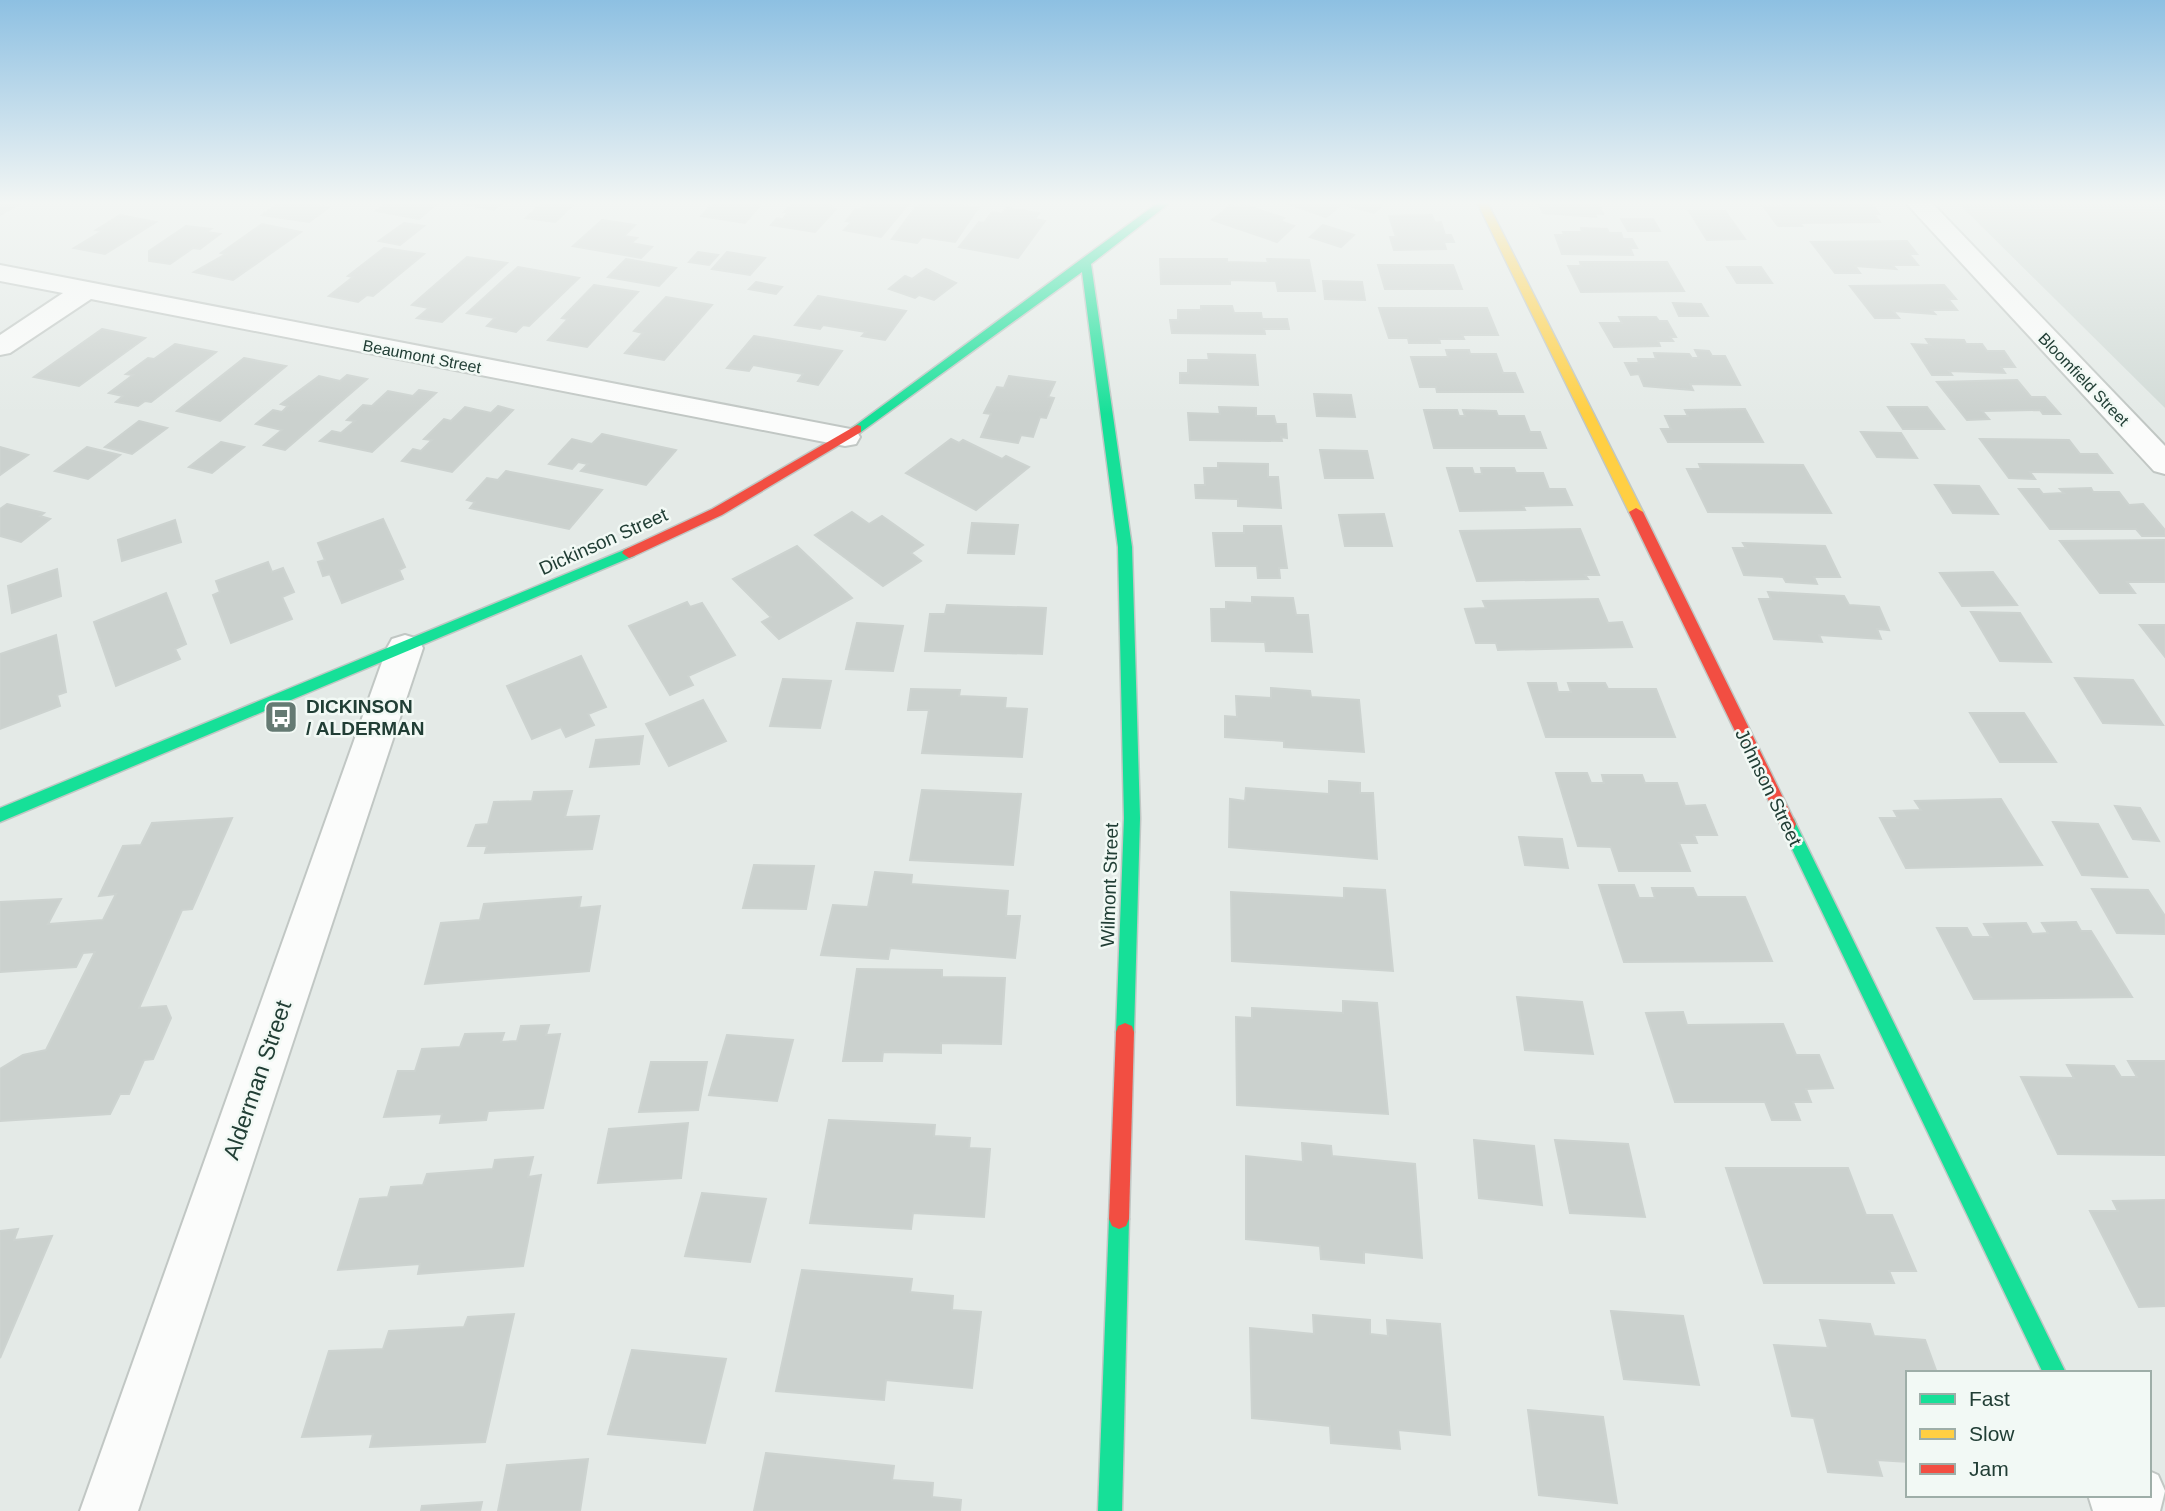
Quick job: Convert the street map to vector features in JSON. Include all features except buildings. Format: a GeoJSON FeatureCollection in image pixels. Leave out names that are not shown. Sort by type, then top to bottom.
{"type":"FeatureCollection","features":[{"type":"Feature","properties":{"kind":"street","name":"Dickinson Street"},"geometry":{"type":"LineString","coordinates":[[0,815],[675,533],[763,487],[845,437],[1074,273]]}},
{"type":"Feature","properties":{"kind":"street","name":"Wilmont Street"},"geometry":{"type":"LineString","coordinates":[[1087,273],[1125,547],[1132,818],[1110,1511]]}},
{"type":"Feature","properties":{"kind":"street","name":"Johnson Street"},"geometry":{"type":"LineString","coordinates":[[1519,273],[2054,1371]]}},
{"type":"Feature","properties":{"kind":"street","name":"Bloomfield Street"},"geometry":{"type":"LineString","coordinates":[[1984,273],[2165,464]]}},
{"type":"Feature","properties":{"kind":"street","name":"Beaumont Street"},"geometry":{"type":"LineString","coordinates":[[0,274],[845,437]]}},
{"type":"Feature","properties":{"kind":"street"},"geometry":{"type":"LineString","coordinates":[[0,347],[86,290]]}},
{"type":"Feature","properties":{"kind":"street","name":"Alderman Street"},"geometry":{"type":"LineString","coordinates":[[109,1511],[405,648]]}},
{"type":"Feature","properties":{"kind":"shaded area"},"geometry":{"type":"Polygon","coordinates":[[[2028,273],[2165,273],[2165,408],[2028,273]]]}},
{"type":"Feature","properties":{"kind":"traffic: fast"},"geometry":{"type":"LineString","coordinates":[[857,429],[1074,273]]}},
{"type":"Feature","properties":{"kind":"traffic: fast"},"geometry":{"type":"LineString","coordinates":[[1087,273],[1125,547],[1132,818],[1125,1032]]}},
{"type":"Feature","properties":{"kind":"traffic: fast"},"geometry":{"type":"LineString","coordinates":[[0,815],[629,553]]}},
{"type":"Feature","properties":{"kind":"traffic: fast"},"geometry":{"type":"LineString","coordinates":[[1788,824],[2054,1371]]}},
{"type":"Feature","properties":{"kind":"traffic: fast"},"geometry":{"type":"LineString","coordinates":[[1110,1511],[1119,1219]]}},
{"type":"Feature","properties":{"kind":"traffic: slow"},"geometry":{"type":"LineString","coordinates":[[1517,273],[1636,512]]}},
{"type":"Feature","properties":{"kind":"traffic: jam"},"geometry":{"type":"LineString","coordinates":[[629,553],[717,512],[857,429]]}},
{"type":"Feature","properties":{"kind":"traffic: jam"},"geometry":{"type":"LineString","coordinates":[[1636,512],[1788,824]]}},
{"type":"Feature","properties":{"kind":"traffic: jam"},"geometry":{"type":"LineString","coordinates":[[1119,1219],[1125,1032]]}},
{"type":"Feature","properties":{"kind":"place","name":"DICKINSON / ALDERMAN"},"geometry":{"type":"Point","coordinates":[281,717]}}]}
